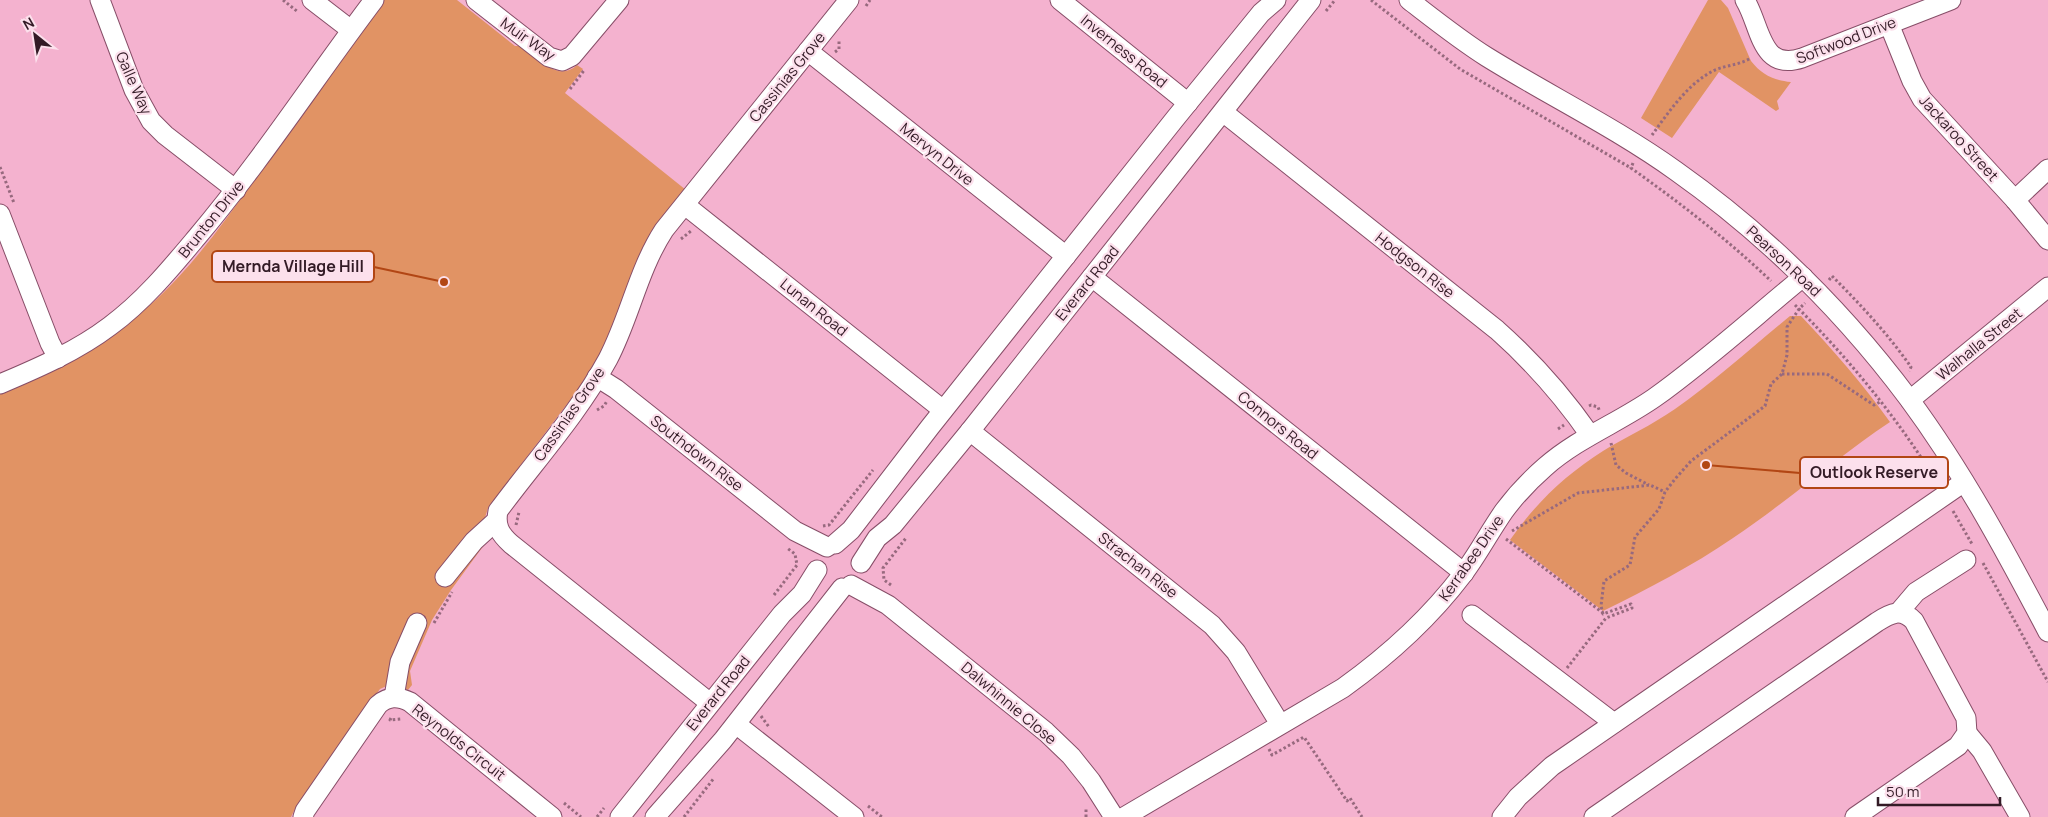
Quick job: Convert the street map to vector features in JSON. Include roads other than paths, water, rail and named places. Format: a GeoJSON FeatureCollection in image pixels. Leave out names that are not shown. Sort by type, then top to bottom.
{"type":"FeatureCollection","features":[{"type":"Feature","properties":{"kind":"street","name":"Galle Way"},"geometry":{"type":"LineString","coordinates":[[100,0],[134,90],[152,121],[165,135],[236,190]]}},
{"type":"Feature","properties":{"kind":"street"},"geometry":{"type":"LineString","coordinates":[[312,0],[351,30]]}},
{"type":"Feature","properties":{"kind":"street","name":"Brunton Drive"},"geometry":{"type":"LineString","coordinates":[[0,384],[58,358],[110,325],[147,294],[236,190],[374,0]]}},
{"type":"Feature","properties":{"kind":"street","name":"Muir Way"},"geometry":{"type":"LineString","coordinates":[[476,0],[548,57],[562,61],[572,56],[619,0]]}},
{"type":"Feature","properties":{"kind":"street","name":"Inverness Road"},"geometry":{"type":"LineString","coordinates":[[1060,0],[1188,102]]}},
{"type":"Feature","properties":{"kind":"street","name":"Everard Road"},"geometry":{"type":"LineString","coordinates":[[620,817],[782,614],[802,594],[824,555],[850,530],[1188,102],[1261,13],[1276,0]]}},
{"type":"Feature","properties":{"kind":"street","name":"Everard Road"},"geometry":{"type":"LineString","coordinates":[[655,817],[736,724],[854,577],[877,538],[893,525],[970,431],[1311,0]]}},
{"type":"Feature","properties":{"kind":"street","name":"Pearson Road"},"geometry":{"type":"LineString","coordinates":[[1410,0],[1484,55],[1643,148],[1724,207],[1803,277],[1876,356],[1910,400],[1964,482],[2005,552],[2048,632]]}},
{"type":"Feature","properties":{"kind":"street","name":"Softwood Drive"},"geometry":{"type":"LineString","coordinates":[[1745,0],[1766,49],[1781,61],[1793,61],[1951,0]]}},
{"type":"Feature","properties":{"kind":"street","name":"Cassinias Grove"},"geometry":{"type":"LineString","coordinates":[[496,521],[498,511],[580,404],[598,377],[627,316],[643,269],[653,247],[664,230],[808,51],[857,3]]}},
{"type":"Feature","properties":{"kind":"street","name":"Jackaroo Street"},"geometry":{"type":"LineString","coordinates":[[1889,24],[1912,81],[1922,99],[2015,200],[2048,240]]}},
{"type":"Feature","properties":{"kind":"street","name":"Mervyn Drive"},"geometry":{"type":"LineString","coordinates":[[808,51],[1066,256]]}},
{"type":"Feature","properties":{"kind":"street","name":"Hodgson Rise"},"geometry":{"type":"LineString","coordinates":[[1223,112],[1498,330],[1547,379],[1590,435]]}},
{"type":"Feature","properties":{"kind":"street"},"geometry":{"type":"LineString","coordinates":[[2015,200],[2048,169]]}},
{"type":"Feature","properties":{"kind":"street","name":"Lunan Road"},"geometry":{"type":"LineString","coordinates":[[685,205],[944,410]]}},
{"type":"Feature","properties":{"kind":"street"},"geometry":{"type":"LineString","coordinates":[[0,214],[50,343],[58,358]]}},
{"type":"Feature","properties":{"kind":"street","name":"Connors Road"},"geometry":{"type":"LineString","coordinates":[[1092,277],[1464,573]]}},
{"type":"Feature","properties":{"kind":"street","name":"Kerrabee Drive"},"geometry":{"type":"LineString","coordinates":[[1124,817],[1343,688],[1396,647],[1432,612],[1464,573],[1505,510],[1522,489],[1546,466],[1590,435],[1652,400],[1693,370],[1803,277]]}},
{"type":"Feature","properties":{"kind":"street","name":"Walhalla Street"},"geometry":{"type":"LineString","coordinates":[[1910,400],[2048,287]]}},
{"type":"Feature","properties":{"kind":"street"},"geometry":{"type":"LineString","coordinates":[[1005,334],[1030,355]]}},
{"type":"Feature","properties":{"kind":"street","name":"Southdown Rise"},"geometry":{"type":"LineString","coordinates":[[598,377],[624,395],[790,539],[824,555],[823,582],[828,586],[854,577]]}},
{"type":"Feature","properties":{"kind":"street","name":"Strachan Rise"},"geometry":{"type":"LineString","coordinates":[[970,431],[1212,625],[1236,652],[1280,724]]}},
{"type":"Feature","properties":{"kind":"street"},"geometry":{"type":"LineString","coordinates":[[1502,817],[1533,781],[1552,766],[1964,482]]}},
{"type":"Feature","properties":{"kind":"street"},"geometry":{"type":"LineString","coordinates":[[450,583],[474,541],[496,521],[498,529],[511,544],[710,703]]}},
{"type":"Feature","properties":{"kind":"street"},"geometry":{"type":"LineString","coordinates":[[824,555],[849,546],[859,556],[854,577]]}},
{"type":"Feature","properties":{"kind":"street"},"geometry":{"type":"LineString","coordinates":[[1899,612],[1916,592],[1973,554]]}},
{"type":"Feature","properties":{"kind":"street","name":"Dalwhinnie Close"},"geometry":{"type":"LineString","coordinates":[[854,577],[891,596],[1046,732],[1071,756],[1110,810]]}},
{"type":"Feature","properties":{"kind":"street"},"geometry":{"type":"LineString","coordinates":[[1594,817],[1877,622],[1892,613],[1899,612],[1914,621],[1966,718],[1968,734],[1982,751],[2020,817]]}},
{"type":"Feature","properties":{"kind":"street"},"geometry":{"type":"LineString","coordinates":[[1472,615],[1614,723]]}},
{"type":"Feature","properties":{"kind":"street"},"geometry":{"type":"LineString","coordinates":[[303,817],[378,705],[384,700],[394,697],[400,662],[424,625]]}},
{"type":"Feature","properties":{"kind":"street","name":"Reynolds Circuit"},"geometry":{"type":"LineString","coordinates":[[394,697],[410,702],[554,811]]}},
{"type":"Feature","properties":{"kind":"street"},"geometry":{"type":"LineString","coordinates":[[736,724],[854,817]]}},
{"type":"Feature","properties":{"kind":"street"},"geometry":{"type":"LineString","coordinates":[[1855,817],[1958,746],[1968,734]]}},
{"type":"Feature","properties":{"kind":"place","name":"Mernda Village Hill"},"geometry":{"type":"Point","coordinates":[444,282]}},
{"type":"Feature","properties":{"kind":"place","name":"Outlook Reserve"},"geometry":{"type":"Point","coordinates":[1706,465]}}]}
